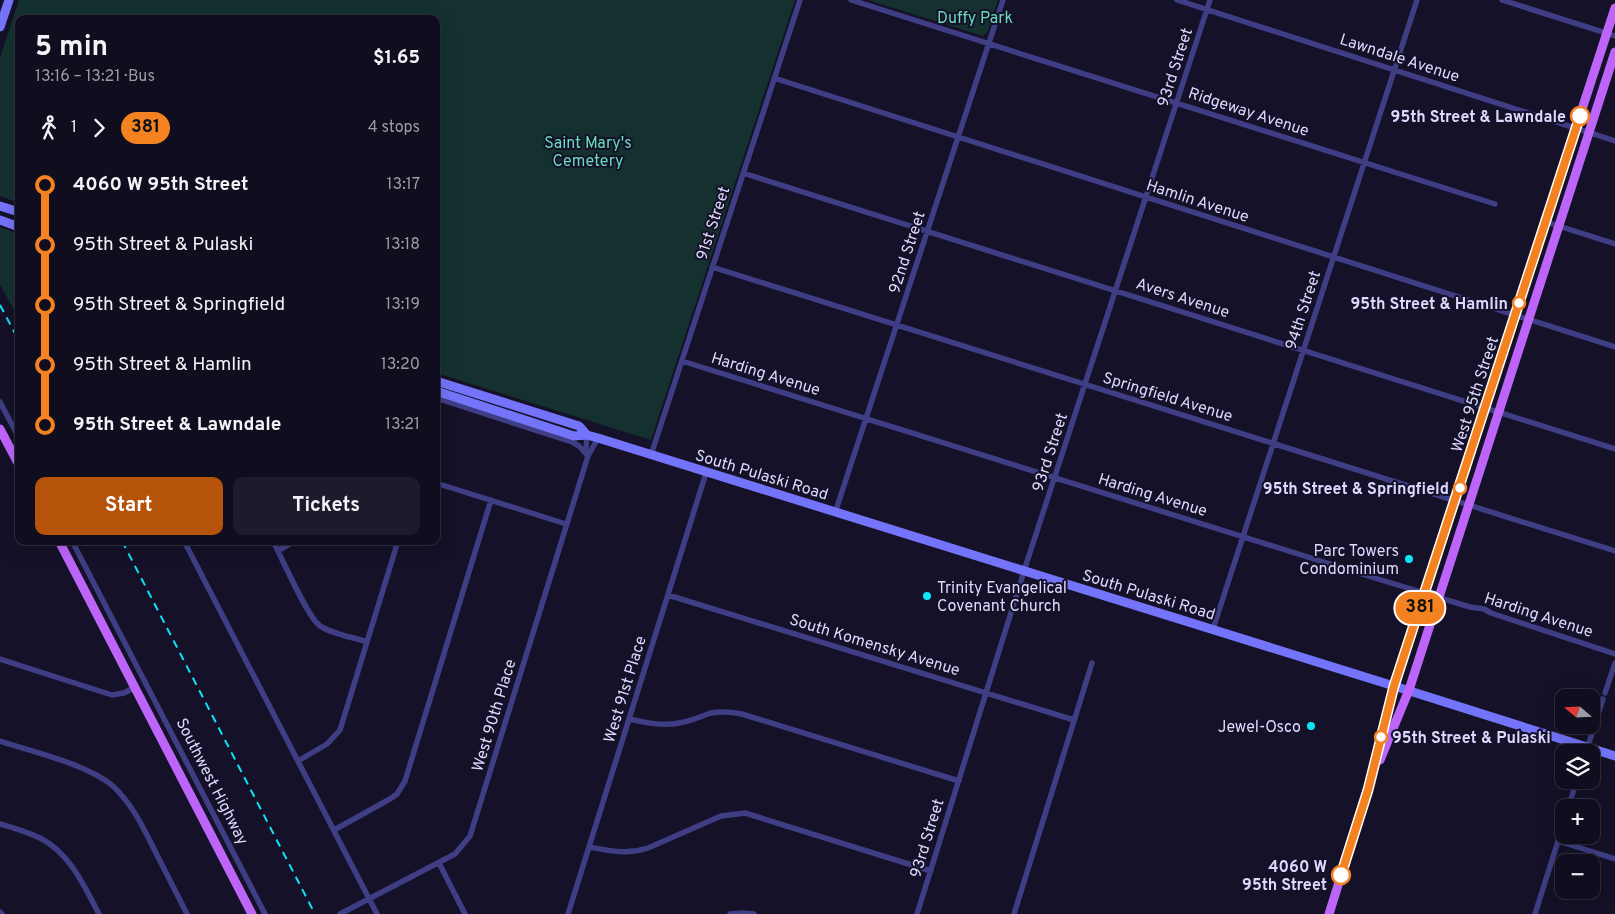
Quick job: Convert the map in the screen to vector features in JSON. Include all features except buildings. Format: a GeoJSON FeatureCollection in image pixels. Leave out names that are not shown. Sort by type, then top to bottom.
{"type":"FeatureCollection","features":[{"type":"Feature","properties":{"kind":"main road"},"geometry":{"type":"LineString","coordinates":[[0,28],[9,0]]}},
{"type":"Feature","properties":{"kind":"main road","name":"West 95th Street"},"geometry":{"type":"LineString","coordinates":[[1329,914],[1368,790],[1394,686],[1576,129],[1611,35],[1615,8]]}},
{"type":"Feature","properties":{"kind":"main road","name":"West 95th Street"},"geometry":{"type":"LineString","coordinates":[[1368,790],[1409,690],[1615,52]]}},
{"type":"Feature","properties":{"kind":"main road"},"geometry":{"type":"LineString","coordinates":[[0,206],[15,211]]}},
{"type":"Feature","properties":{"kind":"main road"},"geometry":{"type":"LineString","coordinates":[[0,220],[15,226]]}},
{"type":"Feature","properties":{"kind":"main road","name":"South Pulaski Road"},"geometry":{"type":"LineString","coordinates":[[440,382],[580,426],[587,435]]}},
{"type":"Feature","properties":{"kind":"main road","name":"South Pulaski Road"},"geometry":{"type":"LineString","coordinates":[[440,392],[574,436],[587,435],[598,438],[1409,690],[1569,744]]}},
{"type":"Feature","properties":{"kind":"main road"},"geometry":{"type":"LineString","coordinates":[[0,429],[15,457]]}},
{"type":"Feature","properties":{"kind":"main road","name":"Southwest Highway"},"geometry":{"type":"LineString","coordinates":[[61,545],[252,914]]}},
{"type":"Feature","properties":{"kind":"main road","name":"South Pulaski Road"},"geometry":{"type":"LineString","coordinates":[[1600,753],[1615,756]]}},
{"type":"Feature","properties":{"kind":"street","name":"91st Street"},"geometry":{"type":"LineString","coordinates":[[651,455],[800,0]]}},
{"type":"Feature","properties":{"kind":"street","name":"Ridgeway Avenue"},"geometry":{"type":"LineString","coordinates":[[852,0],[1495,204]]}},
{"type":"Feature","properties":{"kind":"street","name":"92nd Street"},"geometry":{"type":"LineString","coordinates":[[835,513],[1003,0]]}},
{"type":"Feature","properties":{"kind":"street","name":"Lawndale Avenue"},"geometry":{"type":"LineString","coordinates":[[1177,0],[1615,141]]}},
{"type":"Feature","properties":{"kind":"street","name":"93rd Street"},"geometry":{"type":"LineString","coordinates":[[917,914],[1024,571],[1210,0]]}},
{"type":"Feature","properties":{"kind":"street","name":"94th Street"},"geometry":{"type":"LineString","coordinates":[[1213,630],[1417,0]]}},
{"type":"Feature","properties":{"kind":"street"},"geometry":{"type":"LineString","coordinates":[[1502,0],[1611,35]]}},
{"type":"Feature","properties":{"kind":"street","name":"Hamlin Avenue"},"geometry":{"type":"LineString","coordinates":[[774,78],[1615,347]]}},
{"type":"Feature","properties":{"kind":"street","name":"Avers Avenue"},"geometry":{"type":"LineString","coordinates":[[743,173],[1615,449]]}},
{"type":"Feature","properties":{"kind":"street"},"geometry":{"type":"LineString","coordinates":[[1546,222],[1615,244]]}},
{"type":"Feature","properties":{"kind":"street","name":"Springfield Avenue"},"geometry":{"type":"LineString","coordinates":[[712,268],[1615,550]]}},
{"type":"Feature","properties":{"kind":"street","name":"Harding Avenue"},"geometry":{"type":"LineString","coordinates":[[682,361],[1438,598],[1484,609],[1490,613],[1615,654]]}},
{"type":"Feature","properties":{"kind":"street"},"geometry":{"type":"LineString","coordinates":[[440,399],[572,442],[579,446],[588,456]]}},
{"type":"Feature","properties":{"kind":"street"},"geometry":{"type":"LineString","coordinates":[[0,402],[15,430]]}},
{"type":"Feature","properties":{"kind":"street","name":"West 90th Place"},"geometry":{"type":"LineString","coordinates":[[587,435],[586,449],[588,456]]}},
{"type":"Feature","properties":{"kind":"street","name":"West 90th Place"},"geometry":{"type":"LineString","coordinates":[[340,914],[455,854],[470,836],[566,524],[588,456],[598,438]]}},
{"type":"Feature","properties":{"kind":"street","name":"West 91st Place"},"geometry":{"type":"LineString","coordinates":[[568,914],[706,473]]}},
{"type":"Feature","properties":{"kind":"street"},"geometry":{"type":"LineString","coordinates":[[440,484],[566,524]]}},
{"type":"Feature","properties":{"kind":"street"},"geometry":{"type":"LineString","coordinates":[[334,830],[390,799],[397,794],[405,781],[491,500]]}},
{"type":"Feature","properties":{"kind":"street","name":"Southwest Highway"},"geometry":{"type":"LineString","coordinates":[[74,545],[266,914]]}},
{"type":"Feature","properties":{"kind":"street"},"geometry":{"type":"LineString","coordinates":[[186,545],[377,914]]}},
{"type":"Feature","properties":{"kind":"street"},"geometry":{"type":"LineString","coordinates":[[275,545],[317,624],[328,630],[367,642]]}},
{"type":"Feature","properties":{"kind":"street"},"geometry":{"type":"LineString","coordinates":[[278,551],[288,545]]}},
{"type":"Feature","properties":{"kind":"street"},"geometry":{"type":"LineString","coordinates":[[298,761],[328,744],[337,734],[397,545]]}},
{"type":"Feature","properties":{"kind":"street","name":"South Komensky Avenue"},"geometry":{"type":"LineString","coordinates":[[668,595],[1074,720]]}},
{"type":"Feature","properties":{"kind":"street"},"geometry":{"type":"LineString","coordinates":[[0,659],[112,694],[124,693],[135,687]]}},
{"type":"Feature","properties":{"kind":"street"},"geometry":{"type":"LineString","coordinates":[[125,667],[134,662]]}},
{"type":"Feature","properties":{"kind":"street"},"geometry":{"type":"LineString","coordinates":[[1014,914],[1092,663]]}},
{"type":"Feature","properties":{"kind":"street"},"geometry":{"type":"LineString","coordinates":[[1589,744],[1615,663]]}},
{"type":"Feature","properties":{"kind":"street"},"geometry":{"type":"LineString","coordinates":[[629,719],[649,724],[669,724],[685,722],[712,713],[742,714],[958,781]]}},
{"type":"Feature","properties":{"kind":"street"},"geometry":{"type":"LineString","coordinates":[[0,741],[69,763],[112,786],[127,802],[141,823],[187,914]]}},
{"type":"Feature","properties":{"kind":"street"},"geometry":{"type":"LineString","coordinates":[[589,847],[625,853],[636,852],[721,816],[745,813],[930,870]]}},
{"type":"Feature","properties":{"kind":"street"},"geometry":{"type":"LineString","coordinates":[[0,824],[42,839],[61,854],[76,871],[99,914]]}},
{"type":"Feature","properties":{"kind":"street"},"geometry":{"type":"LineString","coordinates":[[1535,914],[1557,844]]}},
{"type":"Feature","properties":{"kind":"street"},"geometry":{"type":"LineString","coordinates":[[1568,844],[1615,859]]}},
{"type":"Feature","properties":{"kind":"street"},"geometry":{"type":"LineString","coordinates":[[439,863],[465,914]]}},
{"type":"Feature","properties":{"kind":"street"},"geometry":{"type":"LineString","coordinates":[[730,914],[754,914]]}},
{"type":"Feature","properties":{"kind":"green space","name":"Saint Mary's Cemetery"},"geometry":{"type":"Polygon","coordinates":[[[19,0],[795,0],[651,440],[440,374],[440,15],[15,15],[15,202],[0,196],[0,58],[19,0]]]}},
{"type":"Feature","properties":{"kind":"green space","name":"Duffy Park"},"geometry":{"type":"Polygon","coordinates":[[[868,0],[998,0],[987,33],[983,36],[868,0]]]}},
{"type":"Feature","properties":{"kind":"green space"},"geometry":{"type":"Polygon","coordinates":[[[0,227],[15,233],[15,312],[0,284],[0,227]]]}},
{"type":"Feature","properties":{"kind":"railway"},"geometry":{"type":"LineString","coordinates":[[0,305],[15,333]]}},
{"type":"Feature","properties":{"kind":"railway"},"geometry":{"type":"LineString","coordinates":[[124,545],[315,914]]}},
{"type":"Feature","properties":{"kind":"bus line","name":"381"},"geometry":{"type":"LineString","coordinates":[[1341,875],[1368,790],[1394,686],[1580,116]]}},
{"type":"Feature","properties":{"kind":"place","name":"95th Street & Lawndale"},"geometry":{"type":"Point","coordinates":[1580,116]}},
{"type":"Feature","properties":{"kind":"place","name":"95th Street & Hamlin"},"geometry":{"type":"Point","coordinates":[1519,303]}},
{"type":"Feature","properties":{"kind":"place","name":"95th Street & Springfield"},"geometry":{"type":"Point","coordinates":[1460,488]}},
{"type":"Feature","properties":{"kind":"place","name":"Parc Towers Condominium"},"geometry":{"type":"Point","coordinates":[1409,559]}},
{"type":"Feature","properties":{"kind":"place","name":"Trinity Evangelical Covenant Church"},"geometry":{"type":"Point","coordinates":[927,596]}},
{"type":"Feature","properties":{"kind":"place","name":"Jewel-Osco"},"geometry":{"type":"Point","coordinates":[1311,726]}},
{"type":"Feature","properties":{"kind":"place","name":"95th Street & Pulaski"},"geometry":{"type":"Point","coordinates":[1381,737]}},
{"type":"Feature","properties":{"kind":"place","name":"4060 W 95th Street"},"geometry":{"type":"Point","coordinates":[1341,875]}}]}
